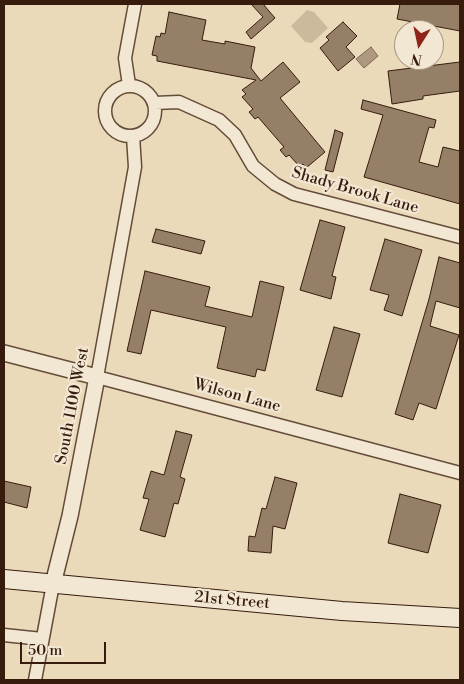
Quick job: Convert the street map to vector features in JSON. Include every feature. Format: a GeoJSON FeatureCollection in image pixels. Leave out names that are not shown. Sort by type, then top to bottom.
{"type":"FeatureCollection","features":[{"type":"Feature","properties":{"kind":"main road","name":"21st Street"},"geometry":{"type":"LineString","coordinates":[[4,579],[342,611],[460,618]]}},
{"type":"Feature","properties":{"kind":"street"},"geometry":{"type":"LineString","coordinates":[[129,85],[125,58],[135,4]]}},
{"type":"Feature","properties":{"kind":"street"},"geometry":{"type":"LineString","coordinates":[[129,85],[143,88],[155,103],[154,121],[142,134],[133,136],[120,134],[113,129],[105,112],[110,95],[116,89],[129,85]]}},
{"type":"Feature","properties":{"kind":"street","name":"Shady Brook Lane"},"geometry":{"type":"LineString","coordinates":[[155,103],[179,102],[219,120],[235,135],[253,166],[275,184],[294,194],[460,237]]}},
{"type":"Feature","properties":{"kind":"street","name":"South 1100 West"},"geometry":{"type":"LineString","coordinates":[[35,680],[53,584],[70,516],[135,167],[133,136]]}},
{"type":"Feature","properties":{"kind":"street","name":"Wilson Lane"},"geometry":{"type":"LineString","coordinates":[[4,353],[460,473]]}},
{"type":"Feature","properties":{"kind":"street"},"geometry":{"type":"LineString","coordinates":[[4,635],[42,639]]}},
{"type":"Feature","properties":{"kind":"shaded area"},"geometry":{"type":"Polygon","coordinates":[[[307,10],[314,12],[328,28],[312,43],[305,42],[291,26],[307,10]]]}},
{"type":"Feature","properties":{"kind":"shaded area"},"geometry":{"type":"Polygon","coordinates":[[[371,47],[378,56],[364,68],[356,59],[371,47]]]}},
{"type":"Feature","properties":{"kind":"building"},"geometry":{"type":"Polygon","coordinates":[[[251,4],[263,4],[275,18],[251,39],[246,32],[263,17],[251,4]]]}},
{"type":"Feature","properties":{"kind":"building"},"geometry":{"type":"Polygon","coordinates":[[[400,4],[460,4],[460,31],[444,28],[444,20],[397,19],[400,4]]]}},
{"type":"Feature","properties":{"kind":"building"},"geometry":{"type":"Polygon","coordinates":[[[169,12],[206,20],[202,40],[225,44],[225,41],[255,47],[251,68],[261,81],[283,62],[300,82],[280,98],[325,152],[306,168],[303,164],[300,167],[289,155],[286,157],[280,150],[284,147],[258,117],[255,119],[249,112],[253,109],[242,97],[246,94],[242,90],[256,80],[157,61],[157,56],[152,55],[156,36],[160,37],[161,33],[165,34],[169,12]]]}},
{"type":"Feature","properties":{"kind":"building"},"geometry":{"type":"Polygon","coordinates":[[[343,22],[357,36],[346,47],[355,57],[338,71],[320,48],[329,40],[326,37],[343,22]]]}},
{"type":"Feature","properties":{"kind":"building"},"geometry":{"type":"Polygon","coordinates":[[[460,62],[460,91],[423,96],[423,99],[392,104],[388,71],[444,70],[444,64],[460,62]]]}},
{"type":"Feature","properties":{"kind":"building"},"geometry":{"type":"Polygon","coordinates":[[[363,100],[436,120],[434,128],[429,127],[419,162],[438,167],[443,147],[460,151],[460,204],[364,177],[383,115],[361,109],[363,100]]]}},
{"type":"Feature","properties":{"kind":"building"},"geometry":{"type":"Polygon","coordinates":[[[335,130],[343,133],[333,172],[325,170],[335,130]]]}},
{"type":"Feature","properties":{"kind":"building"},"geometry":{"type":"Polygon","coordinates":[[[320,220],[345,227],[332,276],[336,277],[331,299],[300,290],[320,220]]]}},
{"type":"Feature","properties":{"kind":"building"},"geometry":{"type":"Polygon","coordinates":[[[156,229],[205,241],[201,254],[152,242],[156,229]]]}},
{"type":"Feature","properties":{"kind":"building"},"geometry":{"type":"Polygon","coordinates":[[[385,239],[422,250],[402,316],[384,310],[389,295],[370,290],[385,239]]]}},
{"type":"Feature","properties":{"kind":"building"},"geometry":{"type":"Polygon","coordinates":[[[439,257],[460,263],[460,308],[436,301],[430,326],[459,335],[436,409],[419,403],[413,420],[395,414],[429,299],[439,257]]]}},
{"type":"Feature","properties":{"kind":"building"},"geometry":{"type":"Polygon","coordinates":[[[145,271],[210,287],[205,306],[252,317],[260,281],[284,287],[265,371],[257,369],[255,377],[217,368],[226,327],[151,310],[141,354],[127,351],[145,271]]]}},
{"type":"Feature","properties":{"kind":"building"},"geometry":{"type":"Polygon","coordinates":[[[334,327],[360,334],[342,397],[316,390],[334,327]]]}},
{"type":"Feature","properties":{"kind":"building"},"geometry":{"type":"Polygon","coordinates":[[[176,431],[192,435],[180,477],[185,479],[178,504],[174,503],[165,537],[140,530],[149,499],[143,498],[151,471],[164,475],[176,431]]]}},
{"type":"Feature","properties":{"kind":"building"},"geometry":{"type":"Polygon","coordinates":[[[275,477],[297,483],[285,529],[273,526],[271,553],[248,551],[249,536],[255,537],[262,508],[266,509],[275,477]]]}},
{"type":"Feature","properties":{"kind":"building"},"geometry":{"type":"Polygon","coordinates":[[[4,481],[31,487],[27,508],[4,502],[4,481]]]}},
{"type":"Feature","properties":{"kind":"building"},"geometry":{"type":"Polygon","coordinates":[[[400,494],[441,505],[428,553],[388,543],[400,494]]]}}]}
